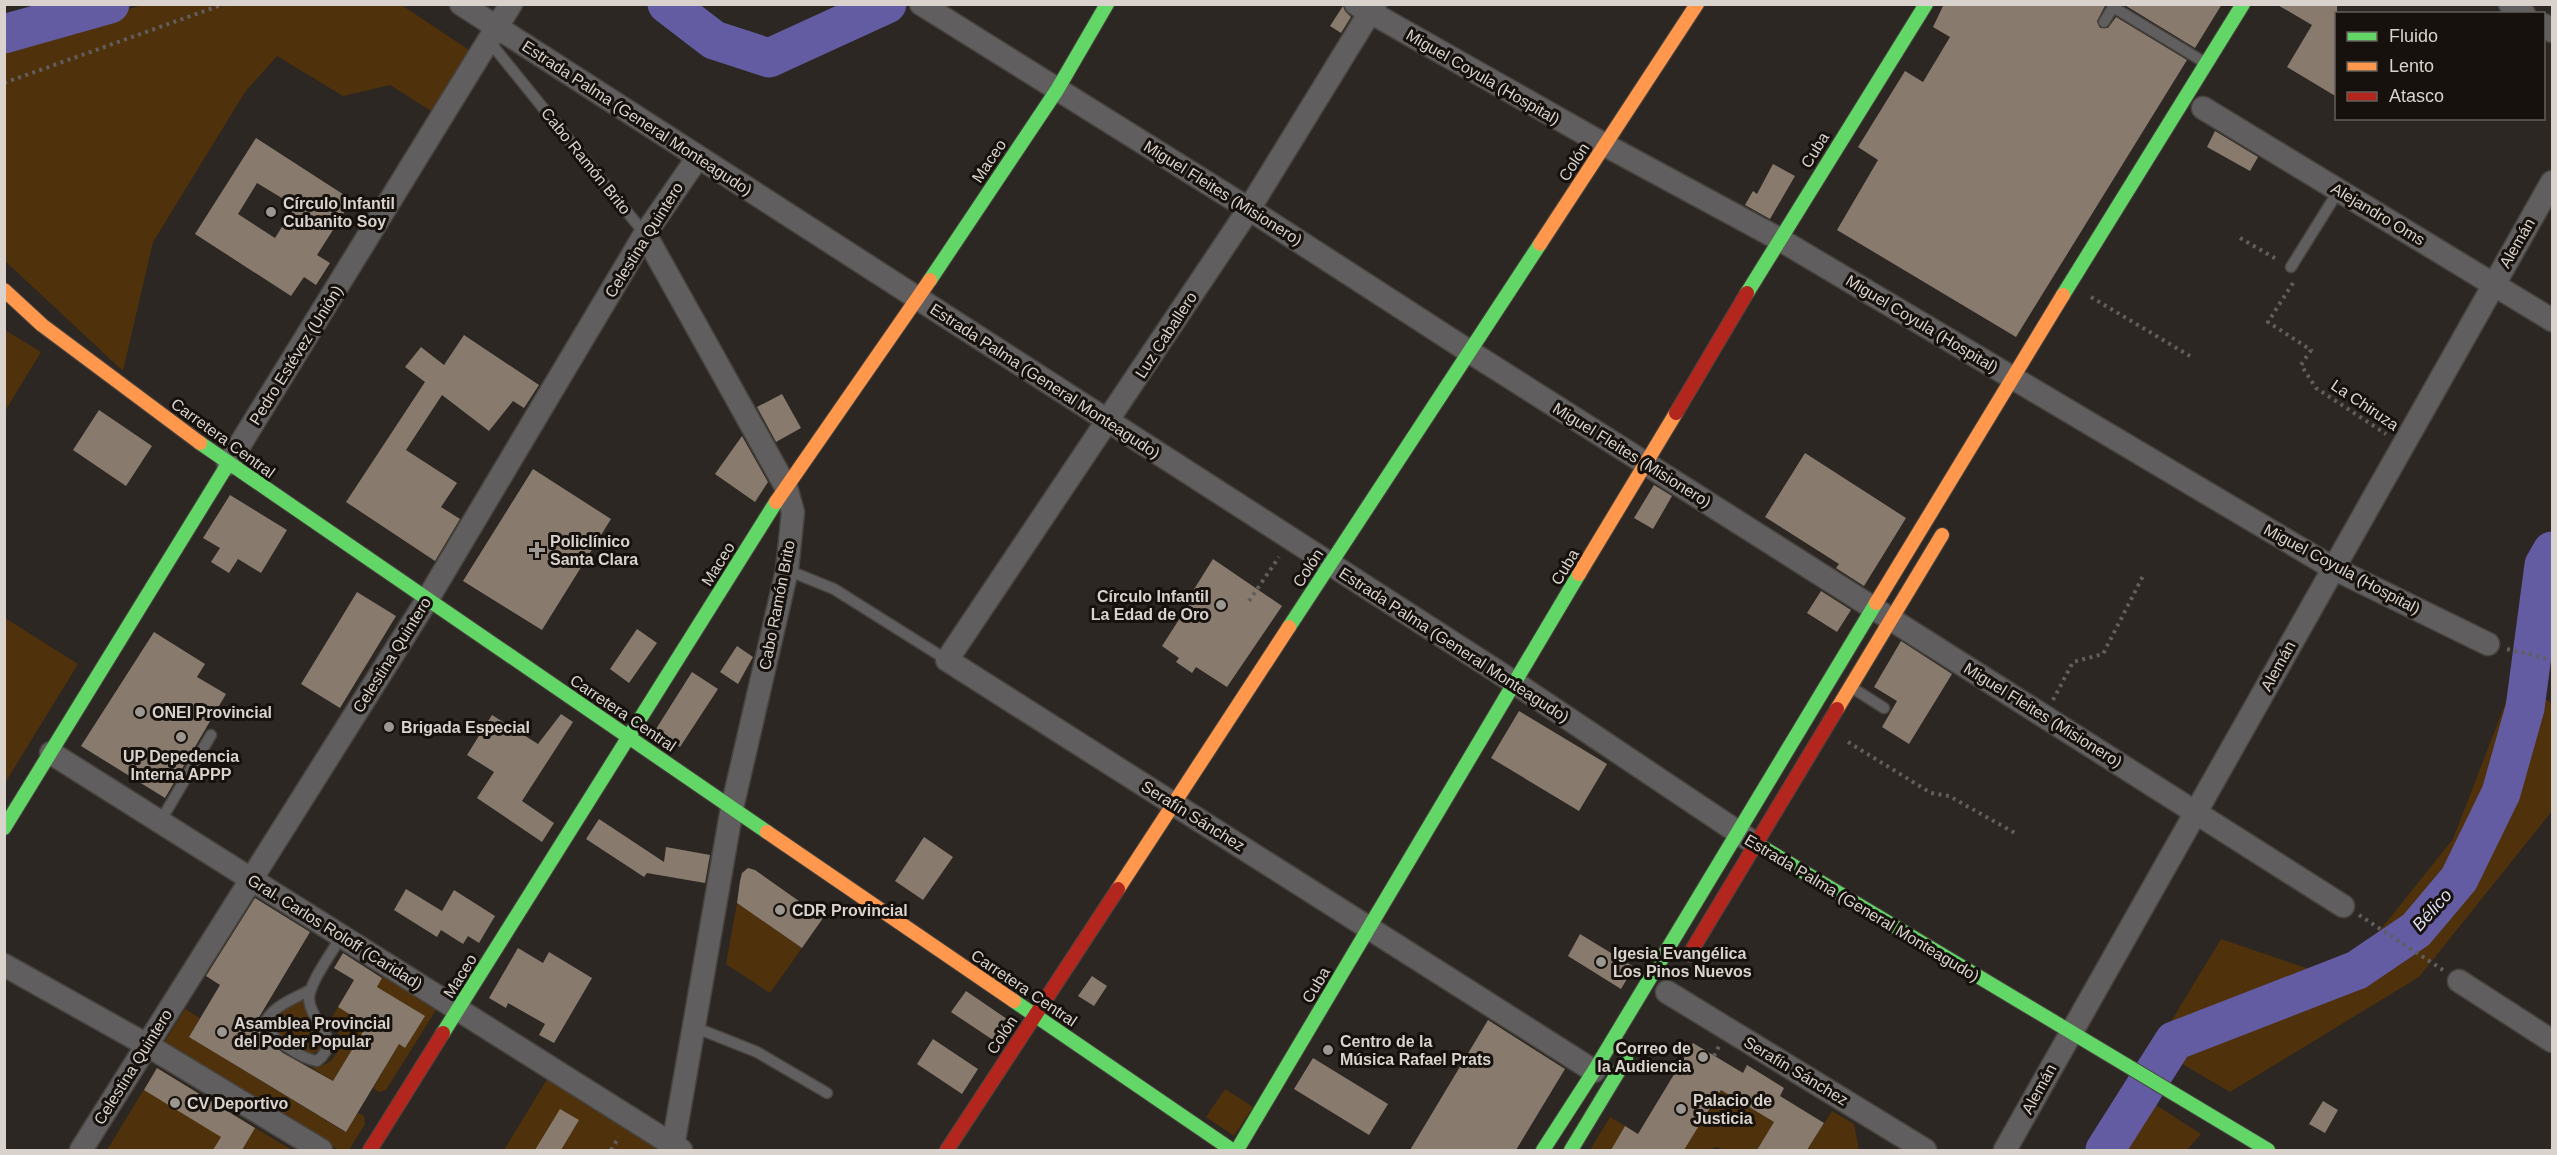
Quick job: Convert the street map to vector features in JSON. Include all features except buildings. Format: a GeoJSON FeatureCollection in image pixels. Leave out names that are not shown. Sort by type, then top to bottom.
{"type":"FeatureCollection","features":[{"type":"Feature","properties":{"kind":"main road","name":"Maceo"},"geometry":{"type":"LineString","coordinates":[[370,1150],[786,487],[869,371],[1057,90],[1107,4]]}},
{"type":"Feature","properties":{"kind":"main road","name":"Colón"},"geometry":{"type":"LineString","coordinates":[[947,1150],[1697,4]]}},
{"type":"Feature","properties":{"kind":"main road","name":"Cuba"},"geometry":{"type":"LineString","coordinates":[[1237,1150],[1779,239],[1926,4]]}},
{"type":"Feature","properties":{"kind":"main road"},"geometry":{"type":"LineString","coordinates":[[1543,1150],[1594,1071],[1738,833],[1882,614],[2025,386],[2206,64],[2243,4]]}},
{"type":"Feature","properties":{"kind":"main road","name":"Carretera Central"},"geometry":{"type":"LineString","coordinates":[[4,290],[42,325],[228,464],[1232,1150]]}},
{"type":"Feature","properties":{"kind":"main road","name":"Pedro Estévez (Unión)"},"geometry":{"type":"LineString","coordinates":[[4,828],[228,464]]}},
{"type":"Feature","properties":{"kind":"main road"},"geometry":{"type":"LineString","coordinates":[[1685,963],[1851,687],[1882,614],[1952,519]]}},
{"type":"Feature","properties":{"kind":"main road","name":"Estrada Palma (General Monteagudo)"},"geometry":{"type":"LineString","coordinates":[[1757,844],[2268,1150]]}},
{"type":"Feature","properties":{"kind":"main road"},"geometry":{"type":"LineString","coordinates":[[1572,1150],[1633,1049]]}},
{"type":"Feature","properties":{"kind":"street","name":"Estrada Palma (General Monteagudo)"},"geometry":{"type":"LineString","coordinates":[[461,4],[493,34],[698,157],[1515,683],[1757,844]]}},
{"type":"Feature","properties":{"kind":"street","name":"Pedro Estévez (Unión)"},"geometry":{"type":"LineString","coordinates":[[228,464],[511,4]]}},
{"type":"Feature","properties":{"kind":"street","name":"Miguel Coyula (Hospital)"},"geometry":{"type":"LineString","coordinates":[[1367,7],[1605,146],[1779,239],[2333,568],[2488,644]]}},
{"type":"Feature","properties":{"kind":"street","name":"Luz Caballero"},"geometry":{"type":"LineString","coordinates":[[947,660],[1249,209],[1367,7]]}},
{"type":"Feature","properties":{"kind":"street","name":"Miguel Fleites (Misionero)"},"geometry":{"type":"LineString","coordinates":[[928,9],[1249,209],[1470,352],[2343,906]]}},
{"type":"Feature","properties":{"kind":"street","name":"Alejandro Oms"},"geometry":{"type":"LineString","coordinates":[[2203,108],[2553,320]]}},
{"type":"Feature","properties":{"kind":"street","name":"Celestina Quintero"},"geometry":{"type":"LineString","coordinates":[[81,1150],[427,600],[645,234],[698,157]]}},
{"type":"Feature","properties":{"kind":"street","name":"Alemán"},"geometry":{"type":"LineString","coordinates":[[2006,1150],[2070,1032],[2553,182]]}},
{"type":"Feature","properties":{"kind":"street","name":"Cabo Ramón Brito"},"geometry":{"type":"LineString","coordinates":[[645,234],[786,487],[793,512],[787,570],[732,808],[694,1027],[677,1148]]}},
{"type":"Feature","properties":{"kind":"street","name":"Serafín Sánchez"},"geometry":{"type":"LineString","coordinates":[[947,660],[1594,1071]]}},
{"type":"Feature","properties":{"kind":"street","name":"Gral. Carlos Roloff (Caridad)"},"geometry":{"type":"LineString","coordinates":[[51,753],[677,1148]]}},
{"type":"Feature","properties":{"kind":"street"},"geometry":{"type":"LineString","coordinates":[[4,965],[147,1045],[321,1150]]}},
{"type":"Feature","properties":{"kind":"street"},"geometry":{"type":"LineString","coordinates":[[2459,981],[2553,1041]]}},
{"type":"Feature","properties":{"kind":"street","name":"Serafín Sánchez"},"geometry":{"type":"LineString","coordinates":[[1667,992],[1889,1141],[1925,1150]]}},
{"type":"Feature","properties":{"kind":"lane"},"geometry":{"type":"LineString","coordinates":[[2104,22],[2113,7],[2206,64]]}},
{"type":"Feature","properties":{"kind":"lane","name":"Cabo Ramón Brito"},"geometry":{"type":"LineString","coordinates":[[493,34],[645,234]]}},
{"type":"Feature","properties":{"kind":"lane"},"geometry":{"type":"LineString","coordinates":[[2291,267],[2339,190]]}},
{"type":"Feature","properties":{"kind":"lane","name":"Serafín Sánchez"},"geometry":{"type":"LineString","coordinates":[[787,570],[834,589],[947,660]]}},
{"type":"Feature","properties":{"kind":"lane"},"geometry":{"type":"LineString","coordinates":[[1851,687],[1884,708]]}},
{"type":"Feature","properties":{"kind":"lane"},"geometry":{"type":"LineString","coordinates":[[160,822],[211,735]]}},
{"type":"Feature","properties":{"kind":"lane"},"geometry":{"type":"LineString","coordinates":[[310,990],[312,1013],[326,1033],[328,1045],[324,1055],[317,1061],[309,1060],[270,1035],[265,1023],[275,1009],[310,990],[341,936]]}},
{"type":"Feature","properties":{"kind":"lane"},"geometry":{"type":"LineString","coordinates":[[694,1027],[757,1052],[827,1093]]}},
{"type":"Feature","properties":{"kind":"path"},"geometry":{"type":"LineString","coordinates":[[4,83],[224,4]]}},
{"type":"Feature","properties":{"kind":"path"},"geometry":{"type":"LineString","coordinates":[[2240,237],[2291,267]]}},
{"type":"Feature","properties":{"kind":"path","name":"La Chiruza"},"geometry":{"type":"LineString","coordinates":[[2291,267],[2295,279],[2268,322],[2311,350],[2301,365],[2316,388],[2403,445]]}},
{"type":"Feature","properties":{"kind":"path"},"geometry":{"type":"LineString","coordinates":[[2088,295],[2190,356]]}},
{"type":"Feature","properties":{"kind":"path"},"geometry":{"type":"LineString","coordinates":[[1249,601],[1291,539]]}},
{"type":"Feature","properties":{"kind":"path"},"geometry":{"type":"LineString","coordinates":[[2045,716],[2073,662],[2103,654],[2144,576]]}},
{"type":"Feature","properties":{"kind":"path"},"geometry":{"type":"LineString","coordinates":[[2511,650],[2553,660]]}},
{"type":"Feature","properties":{"kind":"path"},"geometry":{"type":"LineString","coordinates":[[1826,729],[1931,793],[1949,796],[2015,833]]}},
{"type":"Feature","properties":{"kind":"path"},"geometry":{"type":"LineString","coordinates":[[2374,924],[2459,981]]}},
{"type":"Feature","properties":{"kind":"shaded area"},"geometry":{"type":"Polygon","coordinates":[[[400,4],[472,52],[433,112],[390,85],[343,96],[277,56],[245,92],[153,242],[123,371],[5,261],[4,43],[143,5],[400,4]]]}},
{"type":"Feature","properties":{"kind":"shaded area"},"geometry":{"type":"Polygon","coordinates":[[[5,330],[41,352],[5,411],[5,330]]]}},
{"type":"Feature","properties":{"kind":"shaded area"},"geometry":{"type":"Polygon","coordinates":[[[5,618],[78,664],[5,783],[5,618]]]}},
{"type":"Feature","properties":{"kind":"shaded area"},"geometry":{"type":"Polygon","coordinates":[[[2514,681],[2552,703],[2552,811],[2419,977],[2230,1092],[2155,1048],[2221,939],[2315,971],[2369,944],[2453,839],[2514,681]]]}},
{"type":"Feature","properties":{"kind":"shaded area"},"geometry":{"type":"Polygon","coordinates":[[[737,903],[802,948],[770,993],[726,964],[737,903]]]}},
{"type":"Feature","properties":{"kind":"shaded area"},"geometry":{"type":"Polygon","coordinates":[[[383,976],[436,1010],[386,1090],[379,1092],[373,1088],[399,1044],[405,1048],[424,1016],[377,987],[383,976]]]}},
{"type":"Feature","properties":{"kind":"shaded area"},"geometry":{"type":"Polygon","coordinates":[[[306,998],[307,1013],[321,1038],[319,1051],[310,1054],[281,1037],[272,1024],[274,1016],[306,998]]]}},
{"type":"Feature","properties":{"kind":"shaded area"},"geometry":{"type":"Polygon","coordinates":[[[338,1007],[367,1025],[333,1081],[312,1068],[327,1063],[337,1052],[339,1034],[332,1017],[338,1007]]]}},
{"type":"Feature","properties":{"kind":"shaded area"},"geometry":{"type":"Polygon","coordinates":[[[185,1009],[200,1018],[189,1037],[345,1132],[358,1113],[364,1116],[365,1124],[349,1150],[339,1150],[164,1043],[185,1009]]]}},
{"type":"Feature","properties":{"kind":"shaded area","name":"CV Deportivo"},"geometry":{"type":"Polygon","coordinates":[[[157,1068],[292,1150],[107,1150],[157,1068]]]}},
{"type":"Feature","properties":{"kind":"shaded area"},"geometry":{"type":"Polygon","coordinates":[[[549,1076],[670,1150],[504,1150],[549,1076]]]}},
{"type":"Feature","properties":{"kind":"shaded area"},"geometry":{"type":"Polygon","coordinates":[[[1225,1089],[1253,1107],[1234,1136],[1206,1117],[1225,1089]]]}},
{"type":"Feature","properties":{"kind":"shaded area"},"geometry":{"type":"Polygon","coordinates":[[[2131,1089],[2201,1134],[2187,1150],[2086,1150],[2087,1142],[2131,1089]]]}},
{"type":"Feature","properties":{"kind":"shaded area"},"geometry":{"type":"Polygon","coordinates":[[[1721,1090],[1774,1122],[1757,1150],[1724,1150],[1717,1147],[1708,1150],[1684,1149],[1721,1090]]]}},
{"type":"Feature","properties":{"kind":"shaded area"},"geometry":{"type":"Polygon","coordinates":[[[1832,1111],[1854,1124],[1859,1150],[1807,1150],[1832,1111]]]}},
{"type":"Feature","properties":{"kind":"shaded area"},"geometry":{"type":"Polygon","coordinates":[[[1610,1117],[1625,1126],[1611,1150],[1590,1150],[1610,1117]]]}},
{"type":"Feature","properties":{"kind":"waterway"},"geometry":{"type":"LineString","coordinates":[[4,34],[110,4]]}},
{"type":"Feature","properties":{"kind":"waterway"},"geometry":{"type":"LineString","coordinates":[[667,4],[714,40],[769,58],[887,4]]}},
{"type":"Feature","properties":{"kind":"waterway","name":"Bélico"},"geometry":{"type":"LineString","coordinates":[[2105,1150],[2174,1041],[2357,970],[2416,930],[2459,879],[2501,793],[2525,708],[2544,565],[2552,551]]}},
{"type":"Feature","properties":{"kind":"traffic: fast"},"geometry":{"type":"LineString","coordinates":[[930,280],[1057,90],[1107,4]]}},
{"type":"Feature","properties":{"kind":"traffic: fast"},"geometry":{"type":"LineString","coordinates":[[1747,293],[1926,4]]}},
{"type":"Feature","properties":{"kind":"traffic: fast"},"geometry":{"type":"LineString","coordinates":[[2063,295],[2243,4]]}},
{"type":"Feature","properties":{"kind":"traffic: fast"},"geometry":{"type":"LineString","coordinates":[[1289,627],[1540,244]]}},
{"type":"Feature","properties":{"kind":"traffic: fast"},"geometry":{"type":"LineString","coordinates":[[200,443],[767,832]]}},
{"type":"Feature","properties":{"kind":"traffic: fast"},"geometry":{"type":"LineString","coordinates":[[4,828],[228,464]]}},
{"type":"Feature","properties":{"kind":"traffic: fast"},"geometry":{"type":"LineString","coordinates":[[443,1033],[776,502]]}},
{"type":"Feature","properties":{"kind":"traffic: fast"},"geometry":{"type":"LineString","coordinates":[[1237,1150],[1579,574]]}},
{"type":"Feature","properties":{"kind":"traffic: fast"},"geometry":{"type":"LineString","coordinates":[[1543,1150],[1594,1071],[1876,603]]}},
{"type":"Feature","properties":{"kind":"traffic: fast"},"geometry":{"type":"LineString","coordinates":[[1757,844],[2268,1150]]}},
{"type":"Feature","properties":{"kind":"traffic: fast"},"geometry":{"type":"LineString","coordinates":[[1014,1001],[1232,1150]]}},
{"type":"Feature","properties":{"kind":"traffic: fast"},"geometry":{"type":"LineString","coordinates":[[1571,1150],[1626,1059]]}},
{"type":"Feature","properties":{"kind":"traffic: slow"},"geometry":{"type":"LineString","coordinates":[[1540,244],[1697,4]]}},
{"type":"Feature","properties":{"kind":"traffic: slow"},"geometry":{"type":"LineString","coordinates":[[776,502],[930,280]]}},
{"type":"Feature","properties":{"kind":"traffic: slow"},"geometry":{"type":"LineString","coordinates":[[4,290],[42,325],[200,443]]}},
{"type":"Feature","properties":{"kind":"traffic: slow"},"geometry":{"type":"LineString","coordinates":[[1876,603],[2063,295]]}},
{"type":"Feature","properties":{"kind":"traffic: slow"},"geometry":{"type":"LineString","coordinates":[[1579,574],[1676,413]]}},
{"type":"Feature","properties":{"kind":"traffic: slow"},"geometry":{"type":"LineString","coordinates":[[1837,709],[1942,535]]}},
{"type":"Feature","properties":{"kind":"traffic: slow"},"geometry":{"type":"LineString","coordinates":[[1118,889],[1289,627]]}},
{"type":"Feature","properties":{"kind":"traffic: slow"},"geometry":{"type":"LineString","coordinates":[[767,832],[1014,1001]]}},
{"type":"Feature","properties":{"kind":"traffic: jam"},"geometry":{"type":"LineString","coordinates":[[1676,413],[1747,293]]}},
{"type":"Feature","properties":{"kind":"traffic: jam"},"geometry":{"type":"LineString","coordinates":[[1689,955],[1837,709]]}},
{"type":"Feature","properties":{"kind":"traffic: jam"},"geometry":{"type":"LineString","coordinates":[[947,1150],[1118,889]]}},
{"type":"Feature","properties":{"kind":"traffic: jam"},"geometry":{"type":"LineString","coordinates":[[370,1150],[443,1033]]}},
{"type":"Feature","properties":{"kind":"place","name":"Círculo Infantil Cubanito Soy"},"geometry":{"type":"Point","coordinates":[271,212]}},
{"type":"Feature","properties":{"kind":"place","name":"Policlínico Santa Clara"},"geometry":{"type":"Point","coordinates":[537,550]}},
{"type":"Feature","properties":{"kind":"place","name":"Círculo Infantil La Edad de Oro"},"geometry":{"type":"Point","coordinates":[1221,605]}},
{"type":"Feature","properties":{"kind":"place","name":"ONEI Provincial"},"geometry":{"type":"Point","coordinates":[140,712]}},
{"type":"Feature","properties":{"kind":"place","name":"Brigada Especial"},"geometry":{"type":"Point","coordinates":[389,727]}},
{"type":"Feature","properties":{"kind":"place","name":"UP Depedencia Interna APPP"},"geometry":{"type":"Point","coordinates":[181,737]}},
{"type":"Feature","properties":{"kind":"place","name":"CDR Provincial"},"geometry":{"type":"Point","coordinates":[780,910]}},
{"type":"Feature","properties":{"kind":"place","name":"Igesia Evangélica Los Pinos Nuevos"},"geometry":{"type":"Point","coordinates":[1601,962]}},
{"type":"Feature","properties":{"kind":"place","name":"Asamblea Provincial del Poder Popular"},"geometry":{"type":"Point","coordinates":[222,1032]}},
{"type":"Feature","properties":{"kind":"place","name":"Centro de la Música Rafael Prats"},"geometry":{"type":"Point","coordinates":[1328,1050]}},
{"type":"Feature","properties":{"kind":"place","name":"Correo de la Audiencia"},"geometry":{"type":"Point","coordinates":[1703,1057]}},
{"type":"Feature","properties":{"kind":"place","name":"CV Deportivo"},"geometry":{"type":"Point","coordinates":[175,1103]}},
{"type":"Feature","properties":{"kind":"place","name":"Palacio de Justicia"},"geometry":{"type":"Point","coordinates":[1681,1109]}}]}
